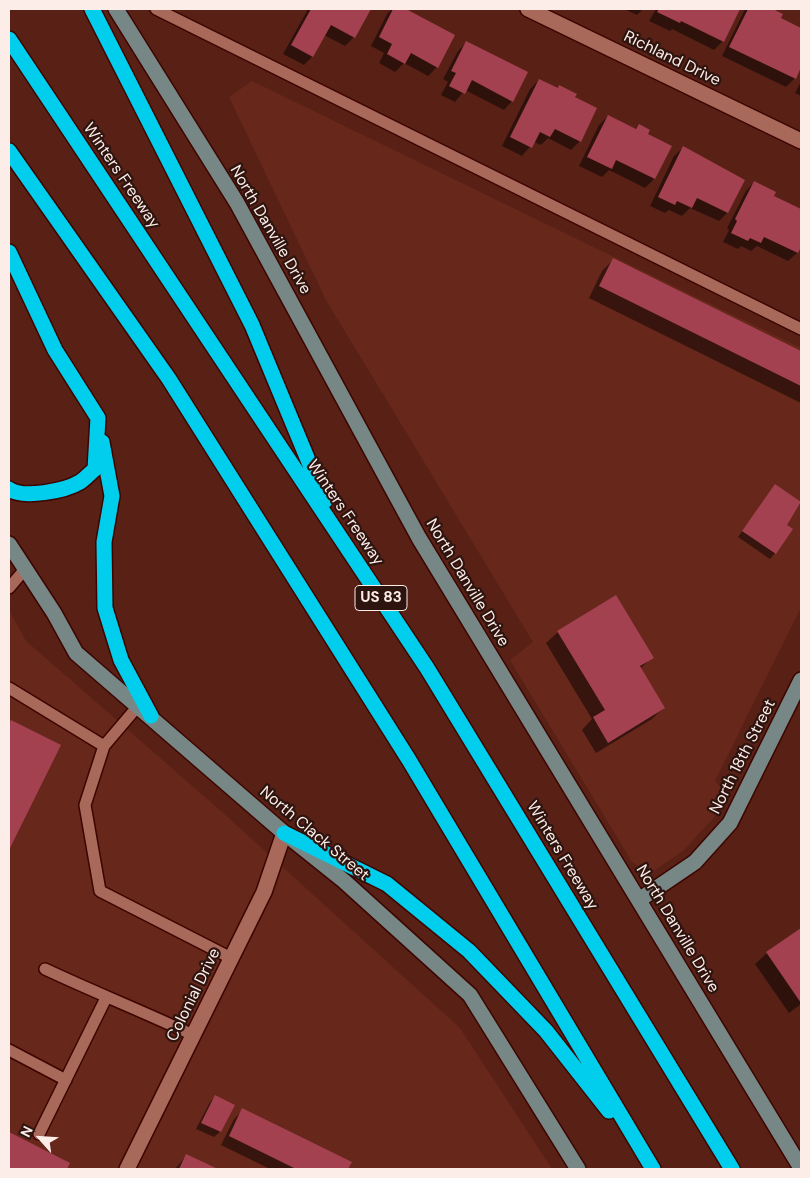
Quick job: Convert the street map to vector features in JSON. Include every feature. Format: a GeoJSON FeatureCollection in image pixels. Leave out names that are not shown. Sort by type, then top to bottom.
{"type":"FeatureCollection","features":[{"type":"Feature","properties":{"kind":"highway"},"geometry":{"type":"LineString","coordinates":[[92,9],[252,325],[338,533]]}},
{"type":"Feature","properties":{"kind":"highway","name":"Winters Freeway"},"geometry":{"type":"LineString","coordinates":[[9,40],[427,668],[732,1169]]}},
{"type":"Feature","properties":{"kind":"highway"},"geometry":{"type":"LineString","coordinates":[[9,151],[169,379],[409,760],[653,1169]]}},
{"type":"Feature","properties":{"kind":"highway"},"geometry":{"type":"LineString","coordinates":[[9,252],[55,350],[98,418],[112,496],[104,542],[105,608],[121,660],[151,716]]}},
{"type":"Feature","properties":{"kind":"highway"},"geometry":{"type":"LineString","coordinates":[[9,489],[16,494],[46,493],[79,483],[95,469],[98,418]]}},
{"type":"Feature","properties":{"kind":"highway"},"geometry":{"type":"LineString","coordinates":[[284,833],[387,884],[469,951],[546,1031],[644,1155]]}},
{"type":"Feature","properties":{"kind":"main road","name":"North Danville Drive"},"geometry":{"type":"LineString","coordinates":[[116,9],[236,203],[419,538],[801,1168]]}},
{"type":"Feature","properties":{"kind":"main road","name":"North Clack Street"},"geometry":{"type":"LineString","coordinates":[[9,544],[54,613],[76,652],[284,833],[344,881],[470,995],[578,1169]]}},
{"type":"Feature","properties":{"kind":"main road","name":"North 18th Street"},"geometry":{"type":"LineString","coordinates":[[639,900],[695,862],[730,823],[801,680]]}},
{"type":"Feature","properties":{"kind":"street","name":"Richland Drive"},"geometry":{"type":"LineString","coordinates":[[528,9],[801,141]]}},
{"type":"Feature","properties":{"kind":"street","name":"Colonial Drive"},"geometry":{"type":"LineString","coordinates":[[127,1169],[264,892],[284,833]]}},
{"type":"Feature","properties":{"kind":"lane"},"geometry":{"type":"LineString","coordinates":[[156,9],[801,329]]}},
{"type":"Feature","properties":{"kind":"lane"},"geometry":{"type":"LineString","coordinates":[[9,588],[25,569]]}},
{"type":"Feature","properties":{"kind":"lane"},"geometry":{"type":"LineString","coordinates":[[9,688],[104,746]]}},
{"type":"Feature","properties":{"kind":"lane"},"geometry":{"type":"LineString","coordinates":[[138,706],[104,746],[85,805],[100,891],[231,958]]}},
{"type":"Feature","properties":{"kind":"lane"},"geometry":{"type":"LineString","coordinates":[[45,968],[106,998],[151,1015],[193,1035]]}},
{"type":"Feature","properties":{"kind":"lane"},"geometry":{"type":"LineString","coordinates":[[39,1134],[106,998]]}},
{"type":"Feature","properties":{"kind":"lane"},"geometry":{"type":"LineString","coordinates":[[9,1050],[66,1080]]}},
{"type":"Feature","properties":{"kind":"shaded area"},"geometry":{"type":"Polygon","coordinates":[[[252,81],[801,348],[801,607],[715,781],[728,796],[719,812],[683,851],[655,870],[649,872],[632,862],[510,660],[533,642],[326,300],[229,97],[252,81]]]}},
{"type":"Feature","properties":{"kind":"shaded area"},"geometry":{"type":"Polygon","coordinates":[[[9,610],[26,641],[221,811],[460,1028],[552,1169],[9,1169],[9,610]]]}},
{"type":"Feature","properties":{"kind":"building"},"geometry":{"type":"Polygon","coordinates":[[[311,9],[371,9],[355,38],[331,25],[313,57],[291,45],[311,9]]]}},
{"type":"Feature","properties":{"kind":"building"},"geometry":{"type":"Polygon","coordinates":[[[393,9],[406,9],[455,35],[438,68],[411,53],[405,64],[387,54],[392,44],[379,37],[393,9]]]}},
{"type":"Feature","properties":{"kind":"building"},"geometry":{"type":"Polygon","coordinates":[[[659,9],[740,9],[724,42],[681,21],[680,23],[657,12],[659,9]]]}},
{"type":"Feature","properties":{"kind":"building"},"geometry":{"type":"Polygon","coordinates":[[[748,9],[773,9],[783,14],[781,18],[801,28],[801,67],[796,79],[729,47],[748,9]]]}},
{"type":"Feature","properties":{"kind":"building"},"geometry":{"type":"Polygon","coordinates":[[[466,41],[528,72],[513,102],[472,80],[465,94],[449,86],[456,73],[451,71],[466,41]]]}},
{"type":"Feature","properties":{"kind":"building"},"geometry":{"type":"Polygon","coordinates":[[[539,79],[558,88],[559,85],[577,94],[575,97],[597,108],[581,142],[555,129],[550,137],[540,132],[532,148],[510,137],[539,79]]]}},
{"type":"Feature","properties":{"kind":"building"},"geometry":{"type":"Polygon","coordinates":[[[608,115],[636,129],[639,124],[650,130],[648,134],[672,146],[655,179],[616,160],[612,169],[587,157],[608,115]]]}},
{"type":"Feature","properties":{"kind":"building"},"geometry":{"type":"Polygon","coordinates":[[[683,146],[745,180],[728,213],[697,198],[692,208],[677,201],[675,205],[658,197],[683,146]]]}},
{"type":"Feature","properties":{"kind":"building"},"geometry":{"type":"Polygon","coordinates":[[[754,181],[776,192],[774,196],[801,209],[801,247],[798,253],[764,237],[761,243],[750,238],[748,241],[731,233],[737,221],[735,219],[754,181]]]}},
{"type":"Feature","properties":{"kind":"building"},"geometry":{"type":"Polygon","coordinates":[[[613,258],[801,351],[801,386],[599,286],[613,258]]]}},
{"type":"Feature","properties":{"kind":"building"},"geometry":{"type":"Polygon","coordinates":[[[775,484],[801,502],[787,525],[793,529],[776,554],[742,531],[775,484]]]}},
{"type":"Feature","properties":{"kind":"building"},"geometry":{"type":"Polygon","coordinates":[[[616,595],[654,658],[640,666],[665,708],[608,743],[593,717],[605,710],[557,631],[616,595]]]}},
{"type":"Feature","properties":{"kind":"building"},"geometry":{"type":"Polygon","coordinates":[[[11,720],[61,745],[9,850],[9,725],[11,720]]]}},
{"type":"Feature","properties":{"kind":"building"},"geometry":{"type":"Polygon","coordinates":[[[801,928],[801,1003],[766,952],[801,928]]]}},
{"type":"Feature","properties":{"kind":"building"},"geometry":{"type":"Polygon","coordinates":[[[215,1095],[235,1105],[221,1132],[201,1123],[215,1095]]]}},
{"type":"Feature","properties":{"kind":"building"},"geometry":{"type":"Polygon","coordinates":[[[242,1108],[352,1162],[348,1169],[296,1169],[229,1136],[242,1108]]]}},
{"type":"Feature","properties":{"kind":"building"},"geometry":{"type":"Polygon","coordinates":[[[9,1132],[70,1163],[67,1169],[9,1169],[9,1132]]]}},
{"type":"Feature","properties":{"kind":"building"},"geometry":{"type":"Polygon","coordinates":[[[186,1154],[218,1169],[179,1169],[186,1154]]]}}]}
